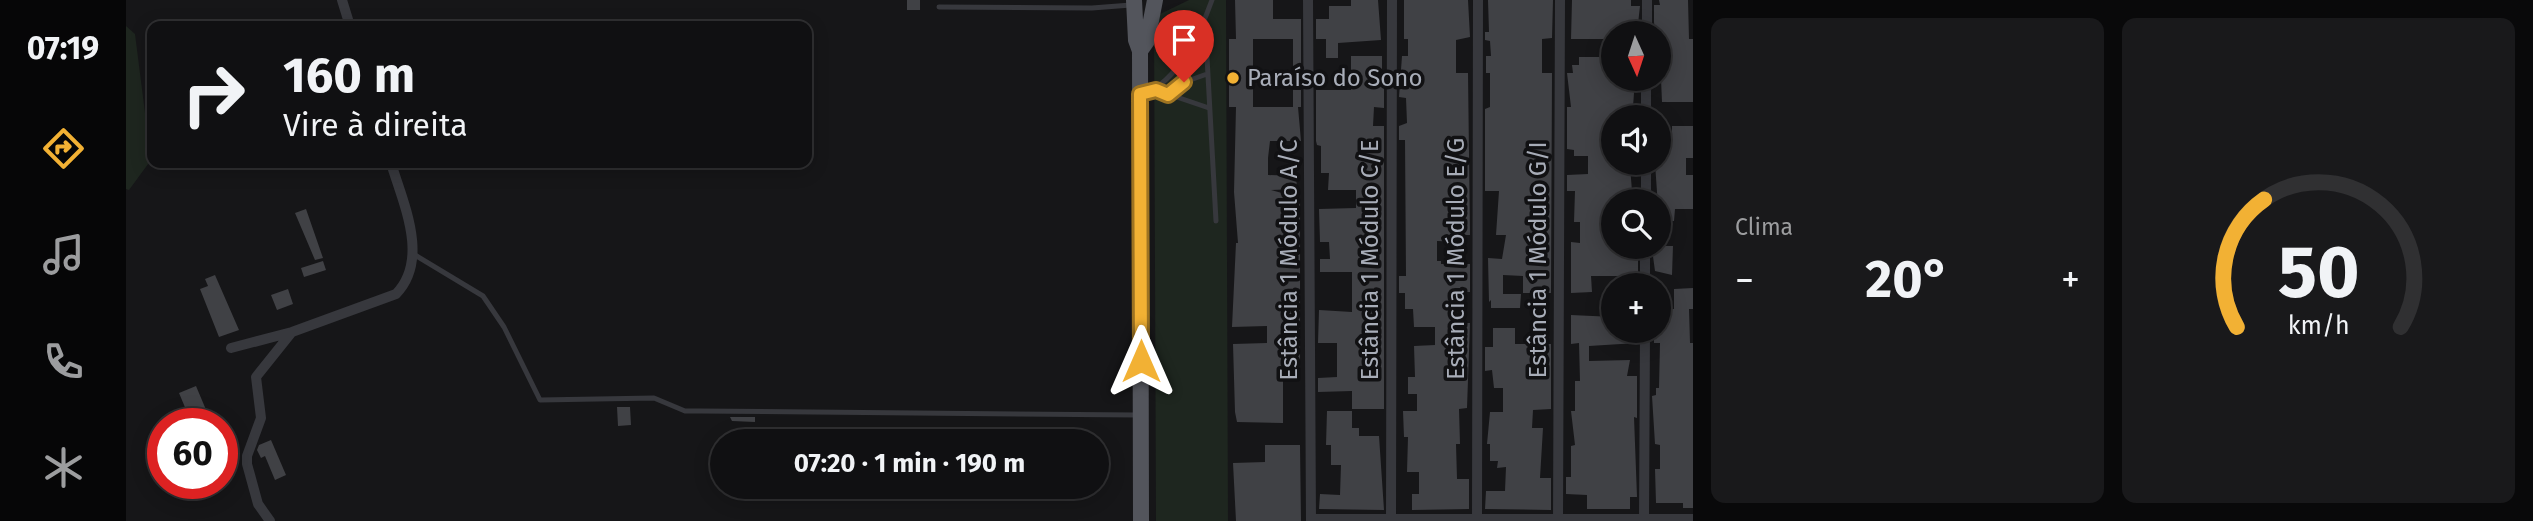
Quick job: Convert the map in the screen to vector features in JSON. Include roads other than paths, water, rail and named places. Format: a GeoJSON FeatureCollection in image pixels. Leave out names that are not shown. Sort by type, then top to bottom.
{"type":"FeatureCollection","features":[{"type":"Feature","properties":{"kind":"main road"},"geometry":{"type":"LineString","coordinates":[[1140,51],[1147,41],[1155,0]]}},
{"type":"Feature","properties":{"kind":"main road"},"geometry":{"type":"LineString","coordinates":[[1133,3],[1136,40],[1148,92],[1141,521]]}},
{"type":"Feature","properties":{"kind":"street"},"geometry":{"type":"LineString","coordinates":[[342,0],[346,5]]}},
{"type":"Feature","properties":{"kind":"street","name":"Estância 1 Módulo A/C"},"geometry":{"type":"LineString","coordinates":[[1308,0],[1311,520]]}},
{"type":"Feature","properties":{"kind":"street","name":"Estância 1 Módulo C/E"},"geometry":{"type":"LineString","coordinates":[[1391,520],[1392,0]]}},
{"type":"Feature","properties":{"kind":"street","name":"Estância 1 Módulo E/G"},"geometry":{"type":"LineString","coordinates":[[1477,519],[1478,0]]}},
{"type":"Feature","properties":{"kind":"street","name":"Estância 1 Módulo G/I"},"geometry":{"type":"LineString","coordinates":[[1558,520],[1560,0]]}},
{"type":"Feature","properties":{"kind":"street"},"geometry":{"type":"LineString","coordinates":[[1647,0],[1647,21]]}},
{"type":"Feature","properties":{"kind":"street"},"geometry":{"type":"LineString","coordinates":[[231,348],[292,332],[397,295],[403,287],[415,255],[392,168]]}},
{"type":"Feature","properties":{"kind":"street"},"geometry":{"type":"LineString","coordinates":[[270,521],[258,503],[247,464],[247,456],[261,418],[256,377],[292,332]]}},
{"type":"Feature","properties":{"kind":"street"},"geometry":{"type":"LineString","coordinates":[[1644,520],[1645,343]]}},
{"type":"Feature","properties":{"kind":"street"},"geometry":{"type":"LineString","coordinates":[[1311,520],[1693,519]]}},
{"type":"Feature","properties":{"kind":"lane"},"geometry":{"type":"LineString","coordinates":[[1148,92],[1178,65],[1205,21],[1212,0]]}},
{"type":"Feature","properties":{"kind":"lane"},"geometry":{"type":"LineString","coordinates":[[939,7],[1091,8],[1133,3]]}},
{"type":"Feature","properties":{"kind":"lane"},"geometry":{"type":"LineString","coordinates":[[1205,21],[1216,221]]}},
{"type":"Feature","properties":{"kind":"lane"},"geometry":{"type":"LineString","coordinates":[[1168,95],[1179,84],[1207,74]]}},
{"type":"Feature","properties":{"kind":"lane"},"geometry":{"type":"LineString","coordinates":[[1148,92],[1168,95],[1209,108]]}},
{"type":"Feature","properties":{"kind":"lane"},"geometry":{"type":"LineString","coordinates":[[415,255],[483,296],[504,327],[540,400],[654,398],[685,411],[1141,415]]}},
{"type":"Feature","properties":{"kind":"place","name":"Paraíso do Sono"},"geometry":{"type":"Point","coordinates":[1233,78]}}]}
